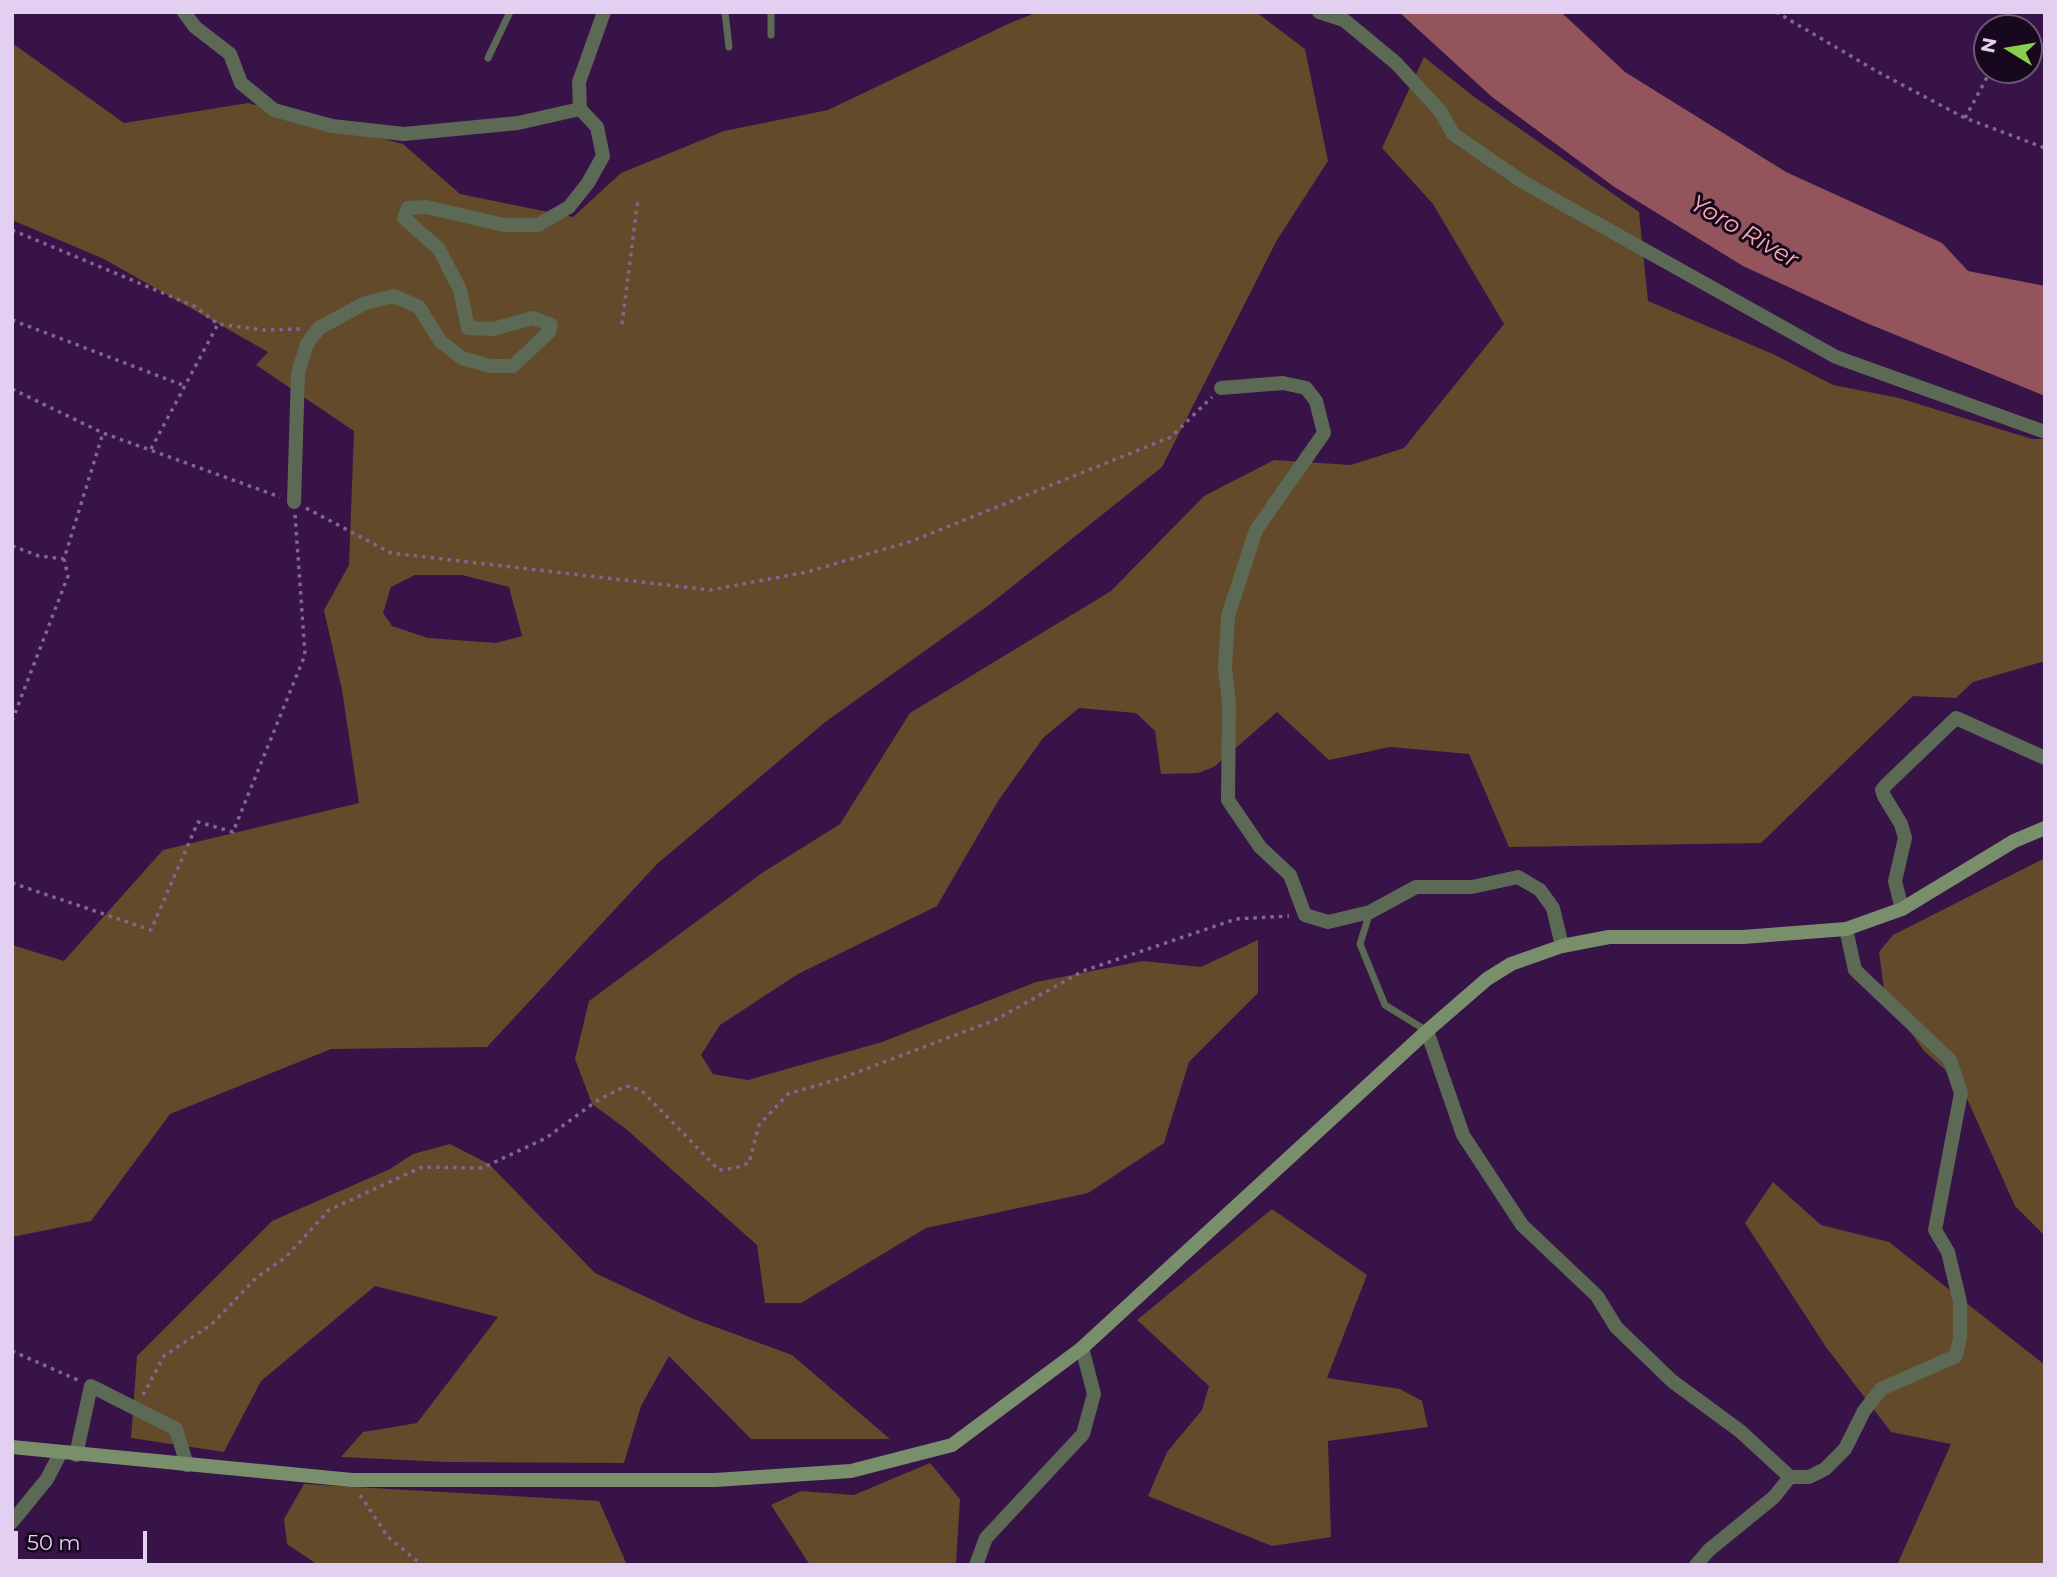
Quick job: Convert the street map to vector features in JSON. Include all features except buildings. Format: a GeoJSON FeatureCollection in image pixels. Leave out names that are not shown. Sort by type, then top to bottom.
{"type":"FeatureCollection","features":[{"type":"Feature","properties":{"kind":"street"},"geometry":{"type":"LineString","coordinates":[[184,12],[195,27],[215,39],[230,54],[241,83],[274,110],[332,126],[404,134],[518,123],[580,109]]}},
{"type":"Feature","properties":{"kind":"street"},"geometry":{"type":"LineString","coordinates":[[294,502],[298,373],[307,344],[319,328],[365,303],[394,296],[419,307],[440,341],[462,358],[489,366],[513,366],[549,332],[551,325],[533,318],[493,329],[468,328],[460,290],[439,249],[404,218],[408,208],[426,207],[504,225],[538,225],[569,207],[588,183],[603,156],[597,127],[580,109],[579,82],[604,12]]}},
{"type":"Feature","properties":{"kind":"street"},"geometry":{"type":"LineString","coordinates":[[1319,12],[1344,20],[1396,63],[1441,112],[1453,134],[1523,182],[1836,357],[2045,432]]}},
{"type":"Feature","properties":{"kind":"street"},"geometry":{"type":"LineString","coordinates":[[1221,388],[1283,383],[1306,388],[1316,401],[1324,433],[1256,530],[1228,616],[1225,668],[1229,703],[1228,800],[1260,848],[1290,875],[1305,915],[1328,922],[1370,912],[1416,887],[1472,887],[1518,877],[1539,890],[1553,908],[1562,946]]}},
{"type":"Feature","properties":{"kind":"street"},"geometry":{"type":"LineString","coordinates":[[1902,909],[1895,881],[1905,838],[1901,824],[1882,790],[1956,718],[2045,758]]}},
{"type":"Feature","properties":{"kind":"street"},"geometry":{"type":"LineString","coordinates":[[12,1447],[60,1454],[352,1480],[715,1480],[851,1471],[952,1446],[1082,1348],[1427,1031],[1487,979],[1511,964],[1562,946],[1609,937],[1743,937],[1846,929],[1902,909],[2014,841],[2045,828]]}},
{"type":"Feature","properties":{"kind":"street"},"geometry":{"type":"LineString","coordinates":[[1427,1031],[1462,1135],[1522,1225],[1597,1296],[1616,1327],[1672,1381],[1740,1431],[1790,1477],[1809,1477],[1825,1469],[1845,1449],[1864,1411],[1881,1389],[1956,1356],[1960,1338],[1960,1302],[1948,1252],[1935,1230],[1961,1093],[1950,1060],[1855,970],[1846,929]]}},
{"type":"Feature","properties":{"kind":"street"},"geometry":{"type":"LineString","coordinates":[[976,1565],[986,1538],[1083,1434],[1094,1394],[1082,1348]]}},
{"type":"Feature","properties":{"kind":"street"},"geometry":{"type":"LineString","coordinates":[[76,1455],[91,1386],[176,1429],[187,1465]]}},
{"type":"Feature","properties":{"kind":"street"},"geometry":{"type":"LineString","coordinates":[[12,1522],[47,1479],[60,1454]]}},
{"type":"Feature","properties":{"kind":"street"},"geometry":{"type":"LineString","coordinates":[[1696,1565],[1709,1550],[1774,1497],[1790,1477]]}},
{"type":"Feature","properties":{"kind":"lane"},"geometry":{"type":"LineString","coordinates":[[488,58],[510,12]]}},
{"type":"Feature","properties":{"kind":"lane"},"geometry":{"type":"LineString","coordinates":[[725,12],[729,47]]}},
{"type":"Feature","properties":{"kind":"lane"},"geometry":{"type":"LineString","coordinates":[[771,12],[771,35]]}},
{"type":"Feature","properties":{"kind":"lane"},"geometry":{"type":"LineString","coordinates":[[1370,912],[1360,944],[1385,1005],[1427,1031]]}},
{"type":"Feature","properties":{"kind":"path"},"geometry":{"type":"LineString","coordinates":[[1776,12],[1878,72],[1965,118],[2045,148]]}},
{"type":"Feature","properties":{"kind":"path"},"geometry":{"type":"LineString","coordinates":[[1965,118],[1984,84]]}},
{"type":"Feature","properties":{"kind":"path"},"geometry":{"type":"LineString","coordinates":[[622,324],[638,199]]}},
{"type":"Feature","properties":{"kind":"path"},"geometry":{"type":"LineString","coordinates":[[12,230],[194,306],[218,324],[264,330],[319,328]]}},
{"type":"Feature","properties":{"kind":"path"},"geometry":{"type":"LineString","coordinates":[[12,320],[185,386]]}},
{"type":"Feature","properties":{"kind":"path"},"geometry":{"type":"LineString","coordinates":[[151,449],[218,324]]}},
{"type":"Feature","properties":{"kind":"path"},"geometry":{"type":"LineString","coordinates":[[12,389],[103,433],[294,502],[391,553],[710,590],[807,572],[912,541],[1171,437],[1221,388]]}},
{"type":"Feature","properties":{"kind":"path"},"geometry":{"type":"LineString","coordinates":[[12,721],[68,576],[64,559],[103,433]]}},
{"type":"Feature","properties":{"kind":"path"},"geometry":{"type":"LineString","coordinates":[[12,883],[151,930],[198,822],[233,832],[305,655],[294,502]]}},
{"type":"Feature","properties":{"kind":"path"},"geometry":{"type":"LineString","coordinates":[[12,546],[39,556],[64,559]]}},
{"type":"Feature","properties":{"kind":"path"},"geometry":{"type":"LineString","coordinates":[[136,1408],[164,1356],[212,1324],[257,1277],[286,1257],[329,1210],[422,1167],[482,1168],[545,1138],[597,1100],[626,1086],[641,1090],[719,1170],[735,1168],[749,1163],[759,1125],[788,1094],[842,1078],[995,1020],[1083,971],[1236,919],[1305,915]]}},
{"type":"Feature","properties":{"kind":"path"},"geometry":{"type":"LineString","coordinates":[[12,1351],[91,1386]]}},
{"type":"Feature","properties":{"kind":"path"},"geometry":{"type":"LineString","coordinates":[[352,1480],[366,1507],[388,1537],[422,1565]]}},
{"type":"Feature","properties":{"kind":"shaded area"},"geometry":{"type":"Polygon","coordinates":[[[1038,12],[1256,12],[1305,49],[1328,161],[1277,240],[1162,467],[989,605],[824,723],[657,864],[487,1047],[331,1049],[170,1114],[91,1221],[12,1237],[12,945],[64,961],[163,850],[359,803],[342,690],[324,610],[349,565],[354,431],[256,365],[268,352],[104,259],[12,220],[12,43],[124,123],[248,103],[403,144],[460,194],[573,217],[621,173],[724,131],[828,110],[1038,12]],[[415,575],[391,587],[383,613],[392,626],[428,638],[496,643],[522,636],[509,587],[462,575],[415,575]]]}},
{"type":"Feature","properties":{"kind":"shaded area"},"geometry":{"type":"Polygon","coordinates":[[[1424,57],[1473,96],[1639,212],[1648,301],[1775,355],[1833,385],[1899,398],[2032,439],[2045,439],[2045,661],[1973,682],[1956,698],[1913,696],[1761,843],[1509,847],[1469,754],[1390,747],[1329,760],[1277,712],[1214,767],[1198,773],[1161,774],[1155,731],[1136,713],[1079,708],[1043,738],[998,801],[937,906],[798,974],[720,1025],[701,1055],[713,1074],[748,1080],[882,1042],[1036,982],[1143,961],[1201,967],[1258,940],[1258,993],[1189,1062],[1164,1143],[1088,1193],[926,1228],[801,1303],[765,1303],[757,1245],[626,1129],[592,1104],[575,1059],[589,1001],[762,873],[840,824],[910,713],[1111,591],[1204,496],[1274,460],[1351,465],[1404,448],[1504,324],[1433,204],[1382,148],[1424,57]]]}},
{"type":"Feature","properties":{"kind":"shaded area"},"geometry":{"type":"Polygon","coordinates":[[[2045,858],[2045,1236],[2015,1206],[1960,1083],[1924,1051],[1885,997],[1879,952],[1893,935],[2045,858]]]}},
{"type":"Feature","properties":{"kind":"shaded area"},"geometry":{"type":"Polygon","coordinates":[[[450,1144],[489,1164],[595,1273],[691,1318],[792,1355],[890,1439],[751,1439],[669,1356],[641,1406],[624,1463],[446,1462],[341,1457],[363,1432],[417,1423],[498,1317],[375,1286],[261,1381],[224,1452],[131,1438],[137,1356],[272,1221],[390,1169],[413,1154],[450,1144]]]}},
{"type":"Feature","properties":{"kind":"shaded area"},"geometry":{"type":"Polygon","coordinates":[[[1773,1182],[1821,1225],[1889,1242],[2045,1365],[2045,1565],[1897,1565],[1951,1444],[1891,1432],[1826,1347],[1745,1223],[1773,1182]]]}},
{"type":"Feature","properties":{"kind":"shaded area"},"geometry":{"type":"Polygon","coordinates":[[[1272,1209],[1367,1275],[1327,1378],[1400,1389],[1422,1401],[1428,1427],[1328,1441],[1331,1537],[1272,1546],[1148,1496],[1167,1452],[1202,1410],[1209,1386],[1137,1320],[1272,1209]]]}},
{"type":"Feature","properties":{"kind":"shaded area"},"geometry":{"type":"Polygon","coordinates":[[[930,1463],[960,1499],[956,1565],[810,1565],[771,1505],[801,1491],[854,1495],[930,1463]]]}},
{"type":"Feature","properties":{"kind":"shaded area"},"geometry":{"type":"Polygon","coordinates":[[[304,1484],[599,1501],[627,1565],[318,1565],[287,1544],[284,1519],[304,1484]]]}},
{"type":"Feature","properties":{"kind":"water","name":"Yoro River"},"geometry":{"type":"Polygon","coordinates":[[[1399,12],[1561,12],[1625,72],[1786,172],[1942,243],[1968,271],[2045,286],[2045,396],[1864,322],[1743,266],[1613,186],[1492,97],[1399,12]]]}}]}
